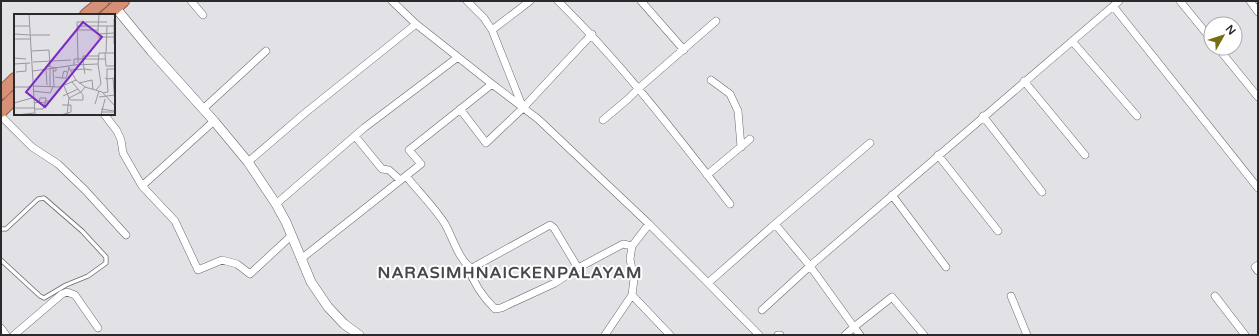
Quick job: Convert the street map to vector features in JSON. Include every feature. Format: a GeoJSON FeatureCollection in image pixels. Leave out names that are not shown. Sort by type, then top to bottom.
{"type":"FeatureCollection","features":[{"type":"Feature","properties":{"kind":"highway"},"geometry":{"type":"LineString","coordinates":[[87,14],[99,2]]}},
{"type":"Feature","properties":{"kind":"highway"},"geometry":{"type":"LineString","coordinates":[[1,93],[14,81]]}},
{"type":"Feature","properties":{"kind":"highway"},"geometry":{"type":"LineString","coordinates":[[1,111],[14,98]]}},
{"type":"Feature","properties":{"kind":"street"},"geometry":{"type":"LineString","coordinates":[[191,1],[203,15]]}},
{"type":"Feature","properties":{"kind":"street"},"geometry":{"type":"LineString","coordinates":[[392,1],[416,24],[538,119],[649,224],[759,335]]}},
{"type":"Feature","properties":{"kind":"street"},"geometry":{"type":"LineString","coordinates":[[468,1],[484,18],[492,30],[523,108]]}},
{"type":"Feature","properties":{"kind":"street"},"geometry":{"type":"LineString","coordinates":[[492,30],[530,1]]}},
{"type":"Feature","properties":{"kind":"street"},"geometry":{"type":"LineString","coordinates":[[558,1],[592,34],[639,88],[730,204]]}},
{"type":"Feature","properties":{"kind":"street"},"geometry":{"type":"LineString","coordinates":[[641,1],[684,50]]}},
{"type":"Feature","properties":{"kind":"street"},"geometry":{"type":"LineString","coordinates":[[1180,1],[1203,29]]}},
{"type":"Feature","properties":{"kind":"street"},"geometry":{"type":"LineString","coordinates":[[1250,1],[1258,12]]}},
{"type":"Feature","properties":{"kind":"street"},"geometry":{"type":"LineString","coordinates":[[762,310],[810,266],[1116,3],[1258,188]]}},
{"type":"Feature","properties":{"kind":"street"},"geometry":{"type":"LineString","coordinates":[[115,8],[248,162],[286,222],[311,282],[328,307],[344,324],[359,335]]}},
{"type":"Feature","properties":{"kind":"street"},"geometry":{"type":"LineString","coordinates":[[603,120],[716,21]]}},
{"type":"Feature","properties":{"kind":"street"},"geometry":{"type":"LineString","coordinates":[[248,162],[305,113],[416,24]]}},
{"type":"Feature","properties":{"kind":"street"},"geometry":{"type":"LineString","coordinates":[[460,109],[486,143],[523,108],[592,34]]}},
{"type":"Feature","properties":{"kind":"street"},"geometry":{"type":"LineString","coordinates":[[1072,41],[1137,116]]}},
{"type":"Feature","properties":{"kind":"street"},"geometry":{"type":"LineString","coordinates":[[203,109],[266,52]]}},
{"type":"Feature","properties":{"kind":"street"},"geometry":{"type":"LineString","coordinates":[[1225,56],[1258,97]]}},
{"type":"Feature","properties":{"kind":"street"},"geometry":{"type":"LineString","coordinates":[[276,204],[355,136],[458,57]]}},
{"type":"Feature","properties":{"kind":"street"},"geometry":{"type":"LineString","coordinates":[[711,80],[730,94],[738,111],[741,147]]}},
{"type":"Feature","properties":{"kind":"street"},"geometry":{"type":"LineString","coordinates":[[1024,81],[1084,155]]}},
{"type":"Feature","properties":{"kind":"street"},"geometry":{"type":"LineString","coordinates":[[301,259],[421,164],[409,150],[492,84]]}},
{"type":"Feature","properties":{"kind":"street"},"geometry":{"type":"LineString","coordinates":[[105,115],[118,131],[122,140],[123,153],[142,186],[175,221],[198,270],[222,260],[237,264],[250,274],[291,236]]}},
{"type":"Feature","properties":{"kind":"street"},"geometry":{"type":"LineString","coordinates":[[1,116],[32,147],[64,169],[126,235]]}},
{"type":"Feature","properties":{"kind":"street"},"geometry":{"type":"LineString","coordinates":[[983,116],[1042,192]]}},
{"type":"Feature","properties":{"kind":"street"},"geometry":{"type":"LineString","coordinates":[[142,186],[214,122]]}},
{"type":"Feature","properties":{"kind":"street"},"geometry":{"type":"LineString","coordinates":[[355,136],[382,170],[389,170],[403,178],[445,224],[471,275],[481,291],[495,308],[501,308],[549,286],[578,268],[623,244],[632,246]]}},
{"type":"Feature","properties":{"kind":"street"},"geometry":{"type":"LineString","coordinates":[[707,174],[750,139]]}},
{"type":"Feature","properties":{"kind":"street"},"geometry":{"type":"LineString","coordinates":[[708,283],[870,143]]}},
{"type":"Feature","properties":{"kind":"street"},"geometry":{"type":"LineString","coordinates":[[938,155],[998,231]]}},
{"type":"Feature","properties":{"kind":"street"},"geometry":{"type":"LineString","coordinates":[[892,195],[946,267]]}},
{"type":"Feature","properties":{"kind":"street"},"geometry":{"type":"LineString","coordinates":[[605,335],[632,295],[634,279],[630,260],[632,246],[649,224]]}},
{"type":"Feature","properties":{"kind":"street"},"geometry":{"type":"LineString","coordinates":[[775,224],[810,266],[860,335]]}},
{"type":"Feature","properties":{"kind":"street"},"geometry":{"type":"LineString","coordinates":[[468,267],[472,268],[491,259],[550,225],[554,228],[578,268]]}},
{"type":"Feature","properties":{"kind":"street"},"geometry":{"type":"LineString","coordinates":[[1258,265],[1255,267],[1258,271]]}},
{"type":"Feature","properties":{"kind":"street"},"geometry":{"type":"LineString","coordinates":[[14,335],[62,294],[67,292],[75,294],[98,328]]}},
{"type":"Feature","properties":{"kind":"street"},"geometry":{"type":"LineString","coordinates":[[632,295],[670,335]]}},
{"type":"Feature","properties":{"kind":"street"},"geometry":{"type":"LineString","coordinates":[[1011,296],[1027,335]]}},
{"type":"Feature","properties":{"kind":"street"},"geometry":{"type":"LineString","coordinates":[[1215,296],[1245,335]]}},
{"type":"Feature","properties":{"kind":"street"},"geometry":{"type":"LineString","coordinates":[[845,335],[892,297],[924,335]]}},
{"type":"Feature","properties":{"kind":"street"},"geometry":{"type":"LineString","coordinates":[[1,328],[6,335]]}},
{"type":"Feature","properties":{"kind":"lane"},"geometry":{"type":"LineString","coordinates":[[1,229],[6,229],[38,199],[44,198],[82,231],[106,257],[106,263],[88,276],[66,285],[44,298],[1,260]]}},
{"type":"Feature","properties":{"kind":"district","name":"NARASIMHNAICKENPALAYAM"},"geometry":{"type":"Point","coordinates":[510,272]}}]}
